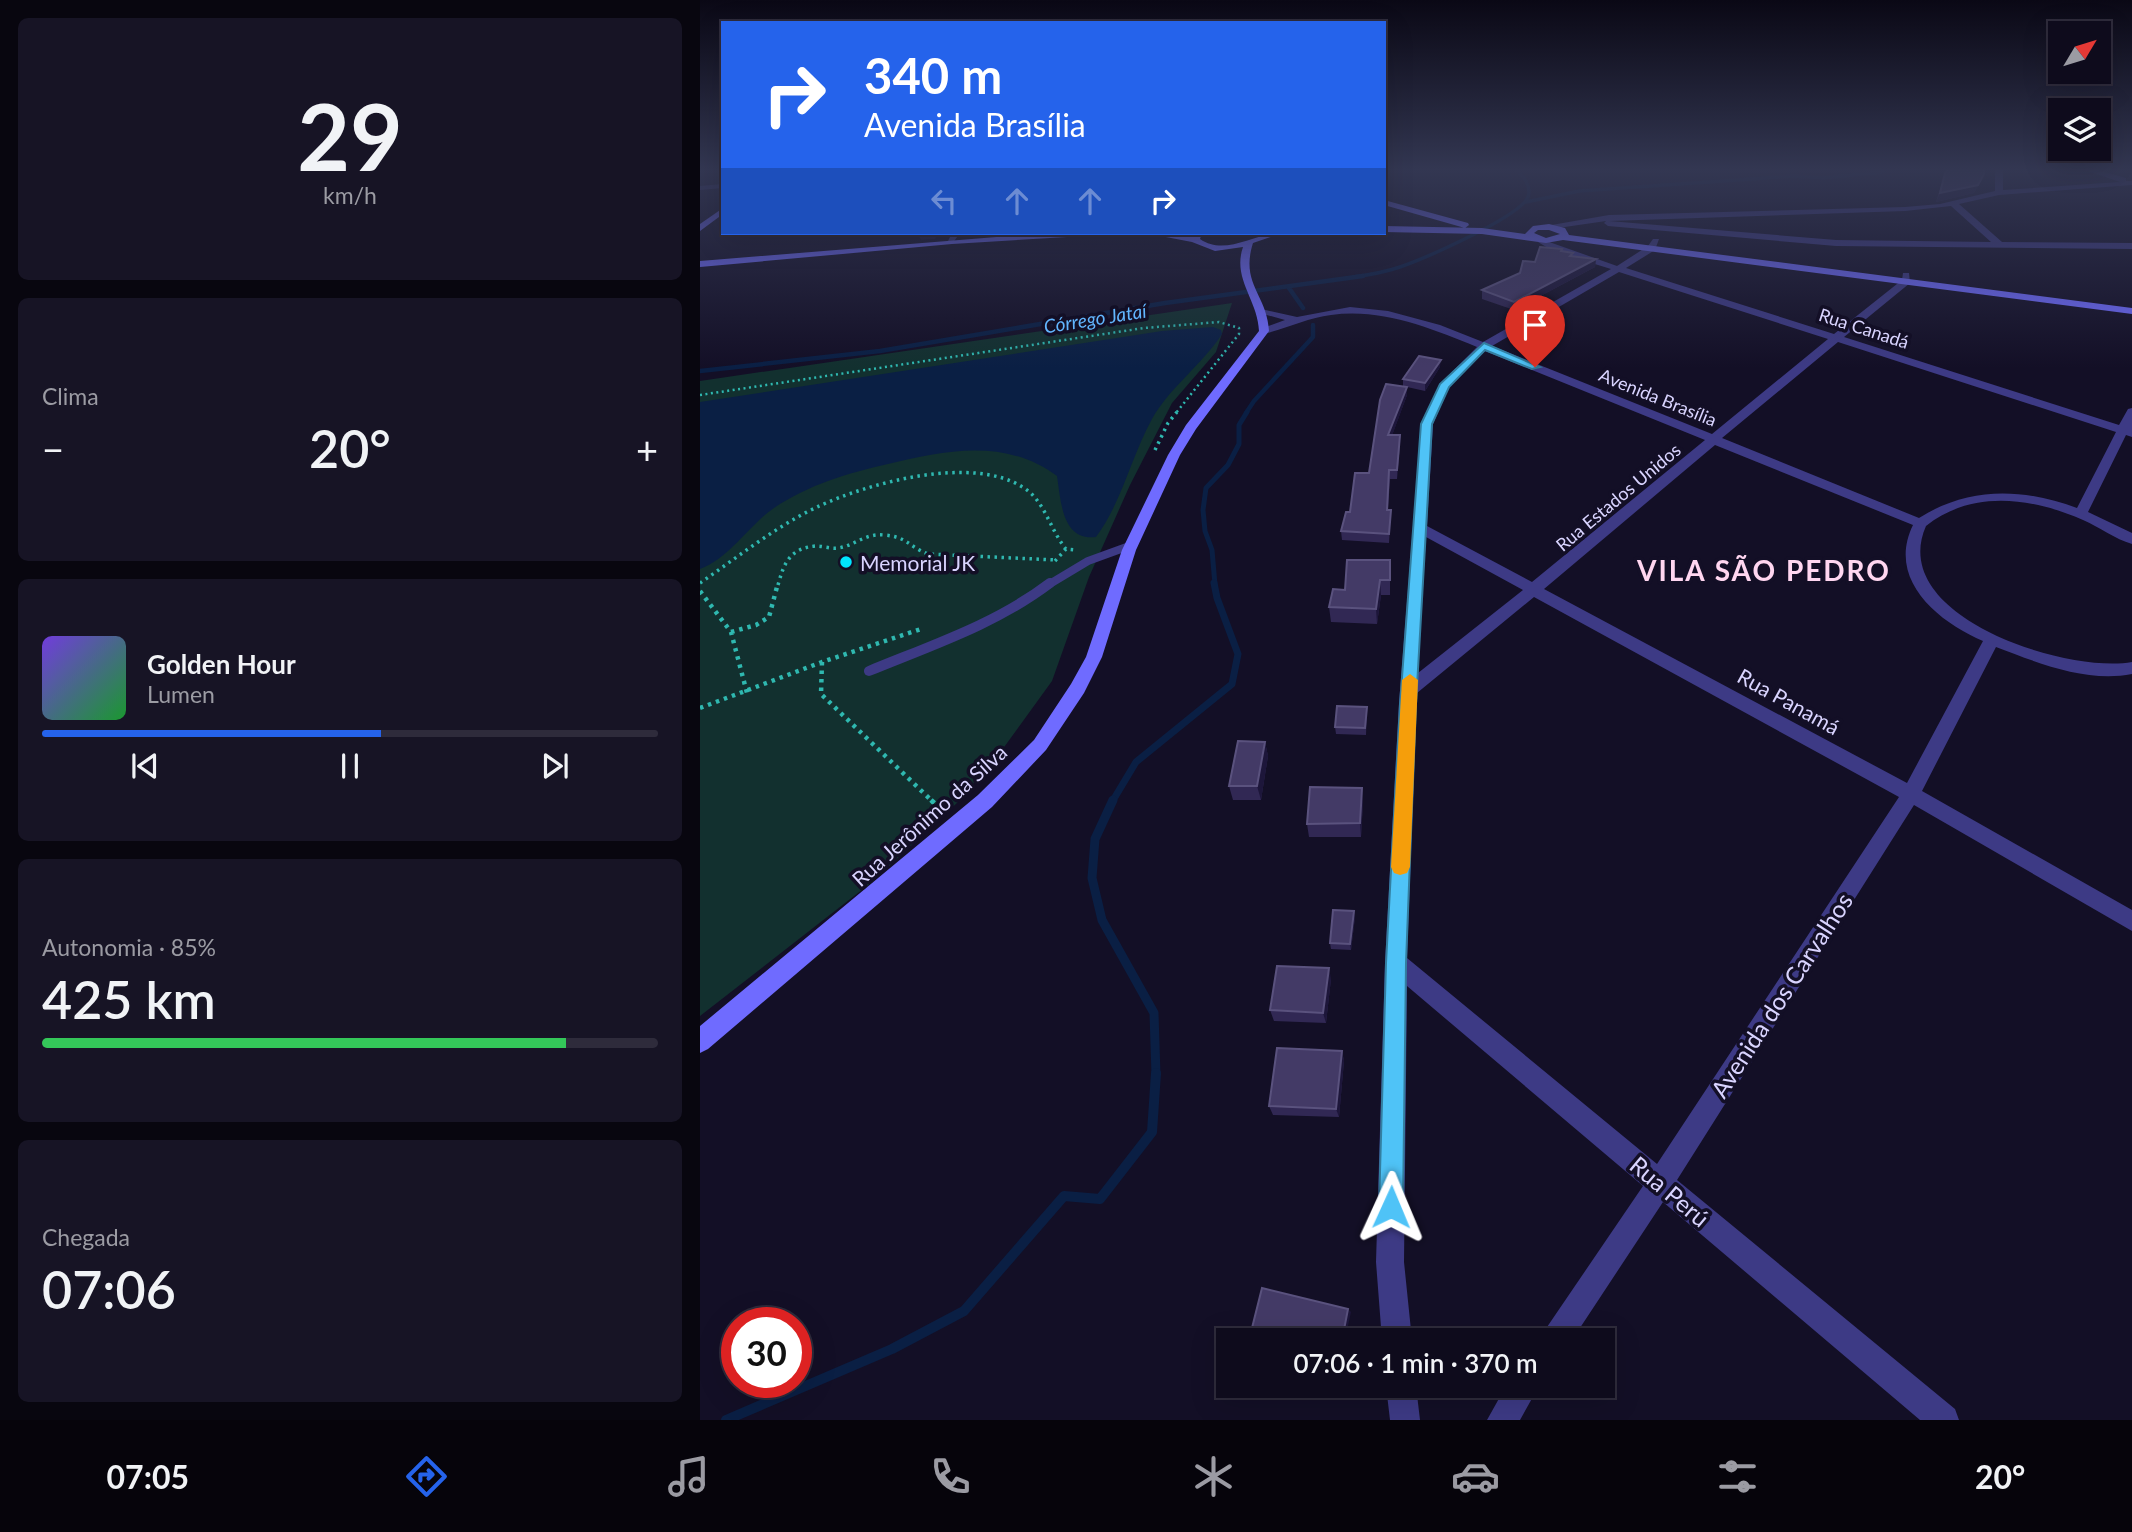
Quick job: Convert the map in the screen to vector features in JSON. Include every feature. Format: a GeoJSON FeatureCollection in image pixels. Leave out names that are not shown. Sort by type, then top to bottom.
{"type":"FeatureCollection","features":[{"type":"Feature","properties":{"kind":"main road"},"geometry":{"type":"LineString","coordinates":[[700,261],[954,237],[1010,235]]}},
{"type":"Feature","properties":{"kind":"main road"},"geometry":{"type":"LineString","coordinates":[[1533,235],[1556,235]]}},
{"type":"Feature","properties":{"kind":"main road"},"geometry":{"type":"LineString","coordinates":[[1565,235],[2132,304]]}},
{"type":"Feature","properties":{"kind":"main road"},"geometry":{"type":"LineString","coordinates":[[1196,236],[1202,246],[1217,248],[1252,238]]}},
{"type":"Feature","properties":{"kind":"main road"},"geometry":{"type":"LineString","coordinates":[[1252,238],[1244,263],[1246,283],[1258,306],[1264,331]]}},
{"type":"Feature","properties":{"kind":"main road"},"geometry":{"type":"LineString","coordinates":[[1907,278],[2132,311]]}},
{"type":"Feature","properties":{"kind":"main road","name":"Rua Jerônimo da Silva"},"geometry":{"type":"LineString","coordinates":[[700,1041],[985,801],[1040,745],[1078,688],[1094,657],[1132,545],[1174,455],[1191,428],[1264,331]]}},
{"type":"Feature","properties":{"kind":"street","name":"Rua Canadá"},"geometry":{"type":"LineString","coordinates":[[1563,235],[1568,248],[1586,257]]}},
{"type":"Feature","properties":{"kind":"street"},"geometry":{"type":"LineString","coordinates":[[1748,235],[1836,243],[2132,246]]}},
{"type":"Feature","properties":{"kind":"street"},"geometry":{"type":"LineString","coordinates":[[1989,235],[2001,246]]}},
{"type":"Feature","properties":{"kind":"street","name":"Rua Canadá"},"geometry":{"type":"LineString","coordinates":[[1537,236],[1556,249],[2127,431]]}},
{"type":"Feature","properties":{"kind":"street"},"geometry":{"type":"LineString","coordinates":[[1396,1328],[1390,1262],[1396,963],[1409,690],[1427,424],[1444,386],[1484,346],[1620,268],[1654,245]]}},
{"type":"Feature","properties":{"kind":"street","name":"Rua Estados Unidos"},"geometry":{"type":"LineString","coordinates":[[1409,690],[1536,589],[1907,278]]}},
{"type":"Feature","properties":{"kind":"street","name":"Avenida Brasília"},"geometry":{"type":"LineString","coordinates":[[1258,306],[1297,320]]}},
{"type":"Feature","properties":{"kind":"street","name":"Avenida Brasília"},"geometry":{"type":"LineString","coordinates":[[1264,331],[1342,309],[1372,309],[1436,327],[1920,523]]}},
{"type":"Feature","properties":{"kind":"street"},"geometry":{"type":"LineString","coordinates":[[2081,513],[2127,431],[2132,412]]}},
{"type":"Feature","properties":{"kind":"street"},"geometry":{"type":"LineString","coordinates":[[2132,539],[2081,513],[2058,506],[1994,496],[1951,504],[1920,523],[1915,537],[1913,569],[1923,589],[1959,622],[1992,640],[2062,662],[2095,668],[2132,668]]}},
{"type":"Feature","properties":{"kind":"street","name":"Rua Panamá"},"geometry":{"type":"LineString","coordinates":[[1420,528],[1911,794],[2132,921]]}},
{"type":"Feature","properties":{"kind":"street","name":"Avenida dos Carvalhos"},"geometry":{"type":"LineString","coordinates":[[1563,1328],[1911,794],[1992,640]]}},
{"type":"Feature","properties":{"kind":"street","name":"Rua Perú"},"geometry":{"type":"LineString","coordinates":[[1396,963],[1944,1420]]}},
{"type":"Feature","properties":{"kind":"street"},"geometry":{"type":"LineString","coordinates":[[1402,1398],[1405,1420]]}},
{"type":"Feature","properties":{"kind":"street"},"geometry":{"type":"LineString","coordinates":[[1502,1420],[1516,1398]]}},
{"type":"Feature","properties":{"kind":"lane"},"geometry":{"type":"LineString","coordinates":[[869,671],[988,622],[1078,567],[1132,545]]}},
{"type":"Feature","properties":{"kind":"path"},"geometry":{"type":"LineString","coordinates":[[700,395],[1157,327],[1219,322],[1239,328],[1239,334],[1168,423],[1153,455]]}},
{"type":"Feature","properties":{"kind":"path"},"geometry":{"type":"LineString","coordinates":[[700,583],[767,536],[827,503],[920,477],[952,471],[1017,483],[1037,498],[1056,539],[1066,549],[1087,550]]}},
{"type":"Feature","properties":{"kind":"path"},"geometry":{"type":"LineString","coordinates":[[731,632],[756,625],[769,617],[784,562],[798,551],[815,546],[839,548],[859,538],[882,534],[906,539],[917,550],[928,554],[1056,560]]}},
{"type":"Feature","properties":{"kind":"path"},"geometry":{"type":"LineString","coordinates":[[1047,568],[1066,549]]}},
{"type":"Feature","properties":{"kind":"path"},"geometry":{"type":"LineString","coordinates":[[700,591],[731,632],[747,693]]}},
{"type":"Feature","properties":{"kind":"path"},"geometry":{"type":"LineString","coordinates":[[700,709],[822,662],[927,627]]}},
{"type":"Feature","properties":{"kind":"path"},"geometry":{"type":"LineString","coordinates":[[822,662],[821,694],[939,808],[959,823]]}},
{"type":"Feature","properties":{"kind":"green space"},"geometry":{"type":"Polygon","coordinates":[[[1232,303],[1216,352],[1172,403],[1130,485],[1089,577],[1052,681],[1002,750],[958,802],[872,882],[700,1016],[700,381],[1232,303]]]}},
{"type":"Feature","properties":{"kind":"water"},"geometry":{"type":"Polygon","coordinates":[[[1213,327],[1221,330],[1222,334],[1159,407],[1113,509],[1096,537],[1085,537],[1070,526],[1062,508],[1057,476],[1017,456],[975,450],[931,455],[858,471],[801,493],[774,508],[730,550],[700,569],[700,402],[1162,331],[1213,327]]]}},
{"type":"Feature","properties":{"kind":"building"},"geometry":{"type":"Polygon","coordinates":[[[1540,247],[1562,249],[1561,251],[1573,253],[1570,256],[1596,259],[1514,302],[1482,290],[1520,273],[1523,261],[1535,262],[1540,247]]]}},
{"type":"Feature","properties":{"kind":"building"},"geometry":{"type":"Polygon","coordinates":[[[1419,356],[1441,360],[1425,383],[1403,379],[1419,356]]]}},
{"type":"Feature","properties":{"kind":"building"},"geometry":{"type":"Polygon","coordinates":[[[1386,384],[1407,387],[1388,435],[1400,435],[1397,470],[1389,470],[1389,534],[1341,531],[1346,512],[1350,512],[1355,473],[1369,473],[1380,400],[1386,384]]]}},
{"type":"Feature","properties":{"kind":"building"},"geometry":{"type":"Polygon","coordinates":[[[1347,560],[1390,560],[1390,580],[1380,580],[1376,609],[1329,607],[1333,589],[1345,590],[1347,560]]]}},
{"type":"Feature","properties":{"kind":"building"},"geometry":{"type":"Polygon","coordinates":[[[1337,706],[1367,707],[1365,728],[1335,727],[1337,706]]]}},
{"type":"Feature","properties":{"kind":"building"},"geometry":{"type":"Polygon","coordinates":[[[1238,741],[1265,742],[1257,786],[1229,786],[1238,741]]]}},
{"type":"Feature","properties":{"kind":"building"},"geometry":{"type":"Polygon","coordinates":[[[1310,787],[1362,788],[1360,823],[1307,824],[1310,787]]]}},
{"type":"Feature","properties":{"kind":"building"},"geometry":{"type":"Polygon","coordinates":[[[1333,910],[1354,911],[1350,944],[1330,943],[1333,910]]]}},
{"type":"Feature","properties":{"kind":"building"},"geometry":{"type":"Polygon","coordinates":[[[1277,966],[1329,968],[1323,1013],[1270,1010],[1277,966]]]}},
{"type":"Feature","properties":{"kind":"building"},"geometry":{"type":"Polygon","coordinates":[[[1277,1048],[1342,1051],[1336,1109],[1269,1106],[1277,1048]]]}},
{"type":"Feature","properties":{"kind":"building"},"geometry":{"type":"Polygon","coordinates":[[[1262,1288],[1348,1309],[1344,1328],[1252,1328],[1262,1288]]]}},
{"type":"Feature","properties":{"kind":"waterway","name":"Córrego Jataí"},"geometry":{"type":"LineString","coordinates":[[1353,277],[1412,263],[1471,235]]}},
{"type":"Feature","properties":{"kind":"waterway","name":"Córrego Jataí"},"geometry":{"type":"LineString","coordinates":[[700,371],[880,351],[1165,303],[1363,276]]}},
{"type":"Feature","properties":{"kind":"waterway"},"geometry":{"type":"LineString","coordinates":[[1289,288],[1303,308]]}},
{"type":"Feature","properties":{"kind":"waterway"},"geometry":{"type":"LineString","coordinates":[[1246,413],[1313,337],[1313,325]]}},
{"type":"Feature","properties":{"kind":"waterway"},"geometry":{"type":"LineString","coordinates":[[1215,585],[1212,550],[1205,531],[1203,510],[1206,488],[1228,465],[1239,444],[1239,425],[1247,412]]}},
{"type":"Feature","properties":{"kind":"waterway"},"geometry":{"type":"LineString","coordinates":[[1112,801],[1136,762],[1232,684],[1238,654],[1214,583]]}},
{"type":"Feature","properties":{"kind":"waterway"},"geometry":{"type":"LineString","coordinates":[[1112,801],[1095,839],[1092,878],[1102,920],[1154,1013],[1156,1074]]}},
{"type":"Feature","properties":{"kind":"waterway"},"geometry":{"type":"LineString","coordinates":[[726,1420],[892,1349],[964,1311],[1064,1196],[1100,1199],[1152,1132],[1156,1074]]}},
{"type":"Feature","properties":{"kind":"slow traffic"},"geometry":{"type":"LineString","coordinates":[[1400,867],[1410,680]]}},
{"type":"Feature","properties":{"kind":"place","name":"Memorial JK"},"geometry":{"type":"Point","coordinates":[846,562]}},
{"type":"Feature","properties":{"kind":"district","name":"VILA SÃO PEDRO"},"geometry":{"type":"Point","coordinates":[1764,570]}},
{"type":"Feature","properties":{"kind":"route"},"geometry":{"type":"LineString","coordinates":[[1391,1207],[1396,963],[1408,704],[1427,424],[1444,386],[1484,346],[1535,367]]}}]}
